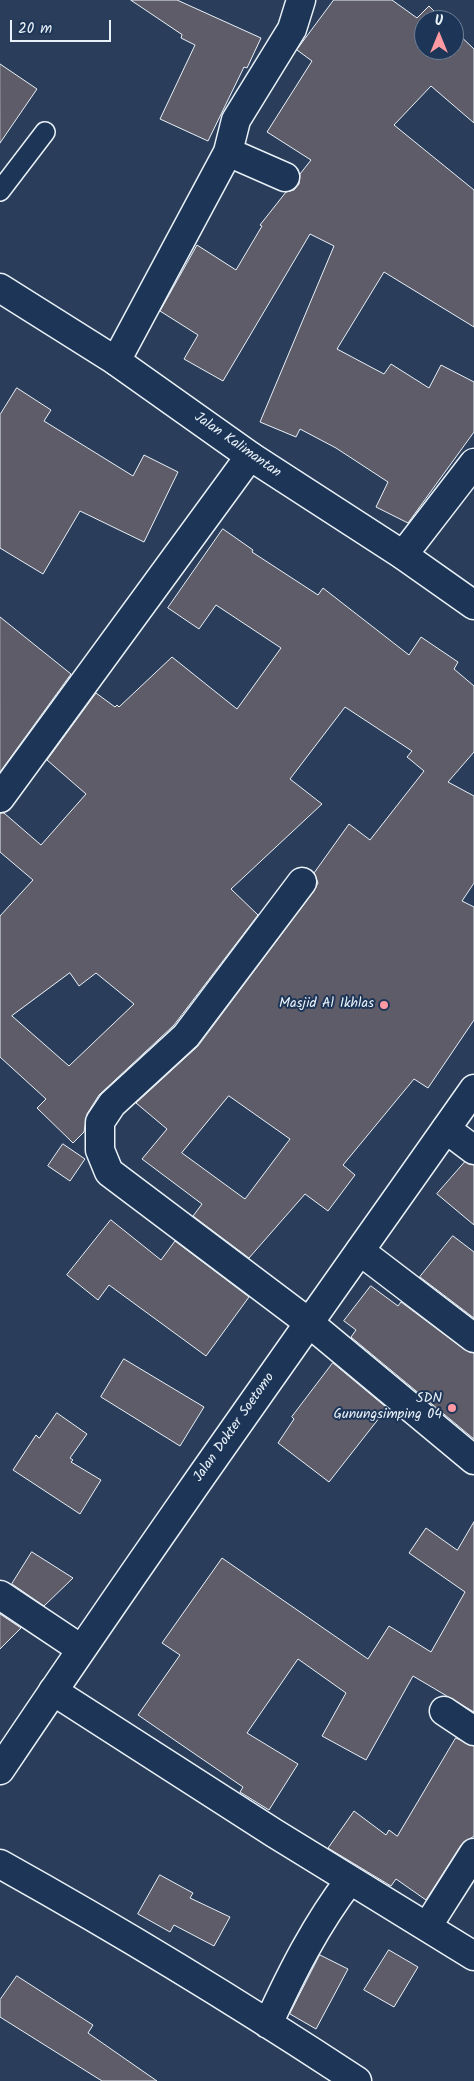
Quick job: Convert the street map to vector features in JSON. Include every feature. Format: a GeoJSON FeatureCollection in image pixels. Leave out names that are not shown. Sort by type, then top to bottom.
{"type":"FeatureCollection","features":[{"type":"Feature","properties":{"kind":"street"},"geometry":{"type":"LineString","coordinates":[[116,361],[228,152],[236,120],[292,29],[301,0]]}},
{"type":"Feature","properties":{"kind":"street"},"geometry":{"type":"LineString","coordinates":[[228,152],[285,177]]}},
{"type":"Feature","properties":{"kind":"street","name":"Jalan Kalimantan"},"geometry":{"type":"LineString","coordinates":[[0,288],[116,361],[250,456],[403,555],[474,605]]}},
{"type":"Feature","properties":{"kind":"street"},"geometry":{"type":"LineString","coordinates":[[0,798],[250,456]]}},
{"type":"Feature","properties":{"kind":"street"},"geometry":{"type":"LineString","coordinates":[[403,555],[474,463]]}},
{"type":"Feature","properties":{"kind":"street"},"geometry":{"type":"LineString","coordinates":[[302,882],[186,1036],[112,1104],[100,1122],[100,1150],[109,1172],[308,1322],[474,1460]]}},
{"type":"Feature","properties":{"kind":"street","name":"Jalan Dokter Soetomo"},"geometry":{"type":"LineString","coordinates":[[0,1770],[81,1649],[308,1322],[474,1089]]}},
{"type":"Feature","properties":{"kind":"street"},"geometry":{"type":"LineString","coordinates":[[446,1129],[474,1150]]}},
{"type":"Feature","properties":{"kind":"street"},"geometry":{"type":"LineString","coordinates":[[360,1251],[474,1338]]}},
{"type":"Feature","properties":{"kind":"street"},"geometry":{"type":"LineString","coordinates":[[0,1595],[81,1649]]}},
{"type":"Feature","properties":{"kind":"street"},"geometry":{"type":"LineString","coordinates":[[53,1691],[350,1880],[474,1956]]}},
{"type":"Feature","properties":{"kind":"street"},"geometry":{"type":"LineString","coordinates":[[444,1711],[474,1731]]}},
{"type":"Feature","properties":{"kind":"street"},"geometry":{"type":"LineString","coordinates":[[427,1927],[474,1853]]}},
{"type":"Feature","properties":{"kind":"street"},"geometry":{"type":"LineString","coordinates":[[0,1864],[119,1931],[217,1990],[357,2081]]}},
{"type":"Feature","properties":{"kind":"street"},"geometry":{"type":"LineString","coordinates":[[268,2024],[305,1950],[336,1899],[350,1880]]}},
{"type":"Feature","properties":{"kind":"lane"},"geometry":{"type":"LineString","coordinates":[[0,190],[45,132]]}},
{"type":"Feature","properties":{"kind":"building"},"geometry":{"type":"Polygon","coordinates":[[[131,0],[177,0],[261,38],[247,68],[244,67],[208,141],[160,119],[195,45],[181,38],[182,35],[131,0]]]}},
{"type":"Feature","properties":{"kind":"building"},"geometry":{"type":"Polygon","coordinates":[[[334,0],[392,0],[414,16],[414,60],[464,60],[464,40],[474,49],[474,123],[431,86],[394,125],[474,190],[474,327],[384,272],[337,349],[384,374],[391,364],[429,388],[441,365],[474,382],[474,432],[408,523],[376,507],[388,482],[336,448],[300,429],[296,437],[260,422],[334,246],[310,234],[223,381],[184,359],[198,335],[160,311],[197,245],[236,270],[262,226],[260,225],[286,192],[294,190],[299,184],[300,174],[311,160],[267,132],[312,61],[297,50],[334,0]]]}},
{"type":"Feature","properties":{"kind":"building"},"geometry":{"type":"Polygon","coordinates":[[[429,6],[433,10],[425,10],[429,6]]]}},
{"type":"Feature","properties":{"kind":"building"},"geometry":{"type":"Polygon","coordinates":[[[0,64],[37,89],[0,143],[0,64]]]}},
{"type":"Feature","properties":{"kind":"building"},"geometry":{"type":"Polygon","coordinates":[[[17,388],[51,410],[44,421],[133,476],[144,455],[178,472],[144,542],[80,511],[43,574],[0,548],[0,415],[17,388]]]}},
{"type":"Feature","properties":{"kind":"building"},"geometry":{"type":"Polygon","coordinates":[[[223,529],[253,550],[252,552],[318,595],[323,588],[409,655],[421,637],[458,662],[454,669],[474,686],[474,752],[448,782],[474,796],[474,883],[462,901],[474,907],[474,1020],[428,1088],[414,1079],[343,1165],[355,1175],[328,1211],[305,1194],[249,1258],[193,1216],[202,1204],[142,1159],[167,1129],[136,1103],[198,1046],[314,891],[318,883],[314,873],[349,824],[370,840],[424,771],[407,757],[412,751],[345,707],[290,779],[322,804],[231,889],[258,915],[174,1025],[99,1095],[87,1114],[84,1132],[73,1143],[37,1108],[46,1099],[0,1057],[0,916],[33,880],[0,852],[0,813],[4,813],[41,845],[86,794],[47,760],[96,693],[115,707],[117,705],[119,707],[172,657],[237,709],[281,648],[216,605],[199,629],[168,608],[223,529]],[[70,973],[12,1016],[69,1066],[134,1004],[96,973],[79,986],[70,973]],[[229,1096],[182,1153],[245,1199],[290,1139],[229,1096]]]}},
{"type":"Feature","properties":{"kind":"building"},"geometry":{"type":"Polygon","coordinates":[[[0,617],[71,674],[0,772],[0,617]]]}},
{"type":"Feature","properties":{"kind":"building"},"geometry":{"type":"Polygon","coordinates":[[[63,1144],[85,1159],[70,1181],[48,1166],[63,1144]]]}},
{"type":"Feature","properties":{"kind":"building"},"geometry":{"type":"Polygon","coordinates":[[[465,1162],[474,1165],[474,1225],[437,1194],[465,1162]]]}},
{"type":"Feature","properties":{"kind":"building"},"geometry":{"type":"Polygon","coordinates":[[[111,1220],[161,1260],[175,1241],[249,1297],[206,1356],[109,1285],[98,1300],[67,1275],[111,1220]]]}},
{"type":"Feature","properties":{"kind":"building"},"geometry":{"type":"Polygon","coordinates":[[[453,1236],[474,1252],[474,1318],[420,1277],[453,1236]]]}},
{"type":"Feature","properties":{"kind":"building"},"geometry":{"type":"Polygon","coordinates":[[[371,1286],[398,1306],[401,1302],[465,1350],[474,1353],[474,1439],[351,1337],[356,1330],[344,1321],[371,1286]]]}},
{"type":"Feature","properties":{"kind":"building"},"geometry":{"type":"Polygon","coordinates":[[[124,1359],[204,1407],[180,1446],[101,1397],[124,1359]]]}},
{"type":"Feature","properties":{"kind":"building"},"geometry":{"type":"Polygon","coordinates":[[[333,1363],[387,1408],[329,1482],[278,1443],[294,1419],[292,1417],[333,1363]]]}},
{"type":"Feature","properties":{"kind":"building"},"geometry":{"type":"Polygon","coordinates":[[[57,1413],[87,1434],[70,1458],[73,1460],[71,1462],[101,1480],[80,1514],[13,1470],[36,1435],[39,1438],[57,1413]]]}},
{"type":"Feature","properties":{"kind":"building"},"geometry":{"type":"Polygon","coordinates":[[[474,1522],[474,1712],[413,1676],[366,1760],[322,1736],[346,1693],[298,1659],[247,1733],[298,1764],[269,1810],[240,1792],[243,1787],[138,1715],[180,1655],[162,1643],[222,1558],[368,1659],[389,1626],[431,1652],[465,1592],[409,1553],[426,1528],[457,1550],[474,1522]]]}},
{"type":"Feature","properties":{"kind":"building"},"geometry":{"type":"Polygon","coordinates":[[[32,1552],[73,1578],[44,1606],[12,1584],[32,1552]]]}},
{"type":"Feature","properties":{"kind":"building"},"geometry":{"type":"Polygon","coordinates":[[[0,1614],[21,1628],[0,1649],[0,1614]]]}},
{"type":"Feature","properties":{"kind":"building"},"geometry":{"type":"Polygon","coordinates":[[[456,1738],[474,1746],[474,1836],[461,1845],[426,1900],[396,1879],[391,1886],[328,1848],[354,1811],[386,1835],[389,1830],[397,1836],[456,1738]]]}},
{"type":"Feature","properties":{"kind":"building"},"geometry":{"type":"Polygon","coordinates":[[[160,1875],[193,1893],[190,1898],[230,1917],[214,1946],[174,1925],[170,1932],[138,1914],[160,1875]]]}},
{"type":"Feature","properties":{"kind":"building"},"geometry":{"type":"Polygon","coordinates":[[[389,1950],[418,1967],[394,2007],[364,1990],[389,1950]]]}},
{"type":"Feature","properties":{"kind":"building"},"geometry":{"type":"Polygon","coordinates":[[[320,1955],[348,1969],[316,2029],[290,2014],[320,1955]]]}},
{"type":"Feature","properties":{"kind":"building"},"geometry":{"type":"Polygon","coordinates":[[[17,1976],[93,2025],[88,2033],[157,2081],[102,2081],[0,2017],[0,2000],[17,1976]]]}},
{"type":"Feature","properties":{"kind":"place","name":"Masjid Al Ikhlas"},"geometry":{"type":"Point","coordinates":[384,1005]}},
{"type":"Feature","properties":{"kind":"place","name":"SDN Gunungsimping 04"},"geometry":{"type":"Point","coordinates":[452,1408]}}]}
